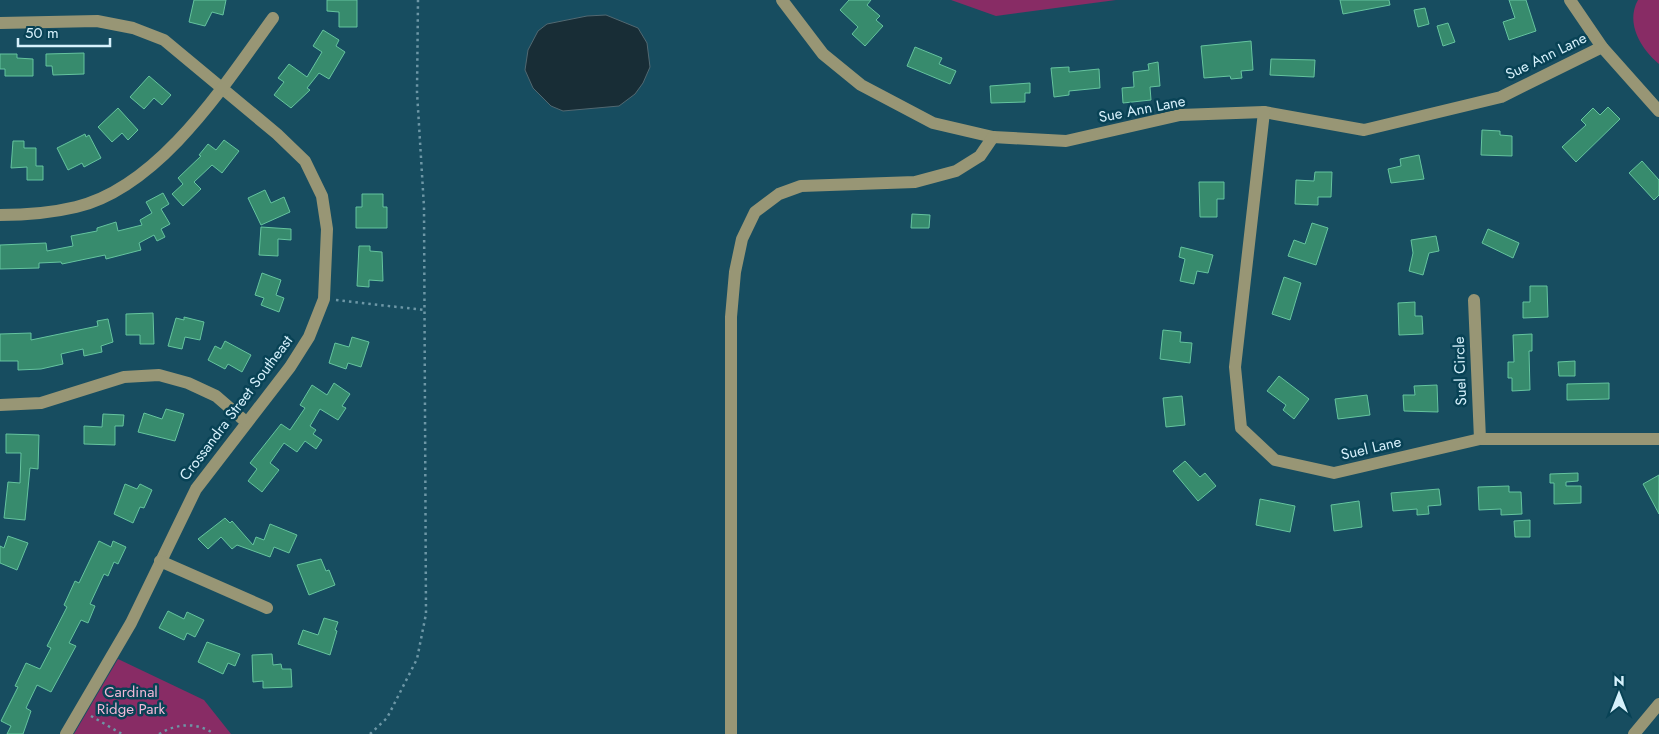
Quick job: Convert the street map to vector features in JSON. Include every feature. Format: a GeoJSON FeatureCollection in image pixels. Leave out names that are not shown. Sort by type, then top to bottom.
{"type":"FeatureCollection","features":[{"type":"Feature","properties":{"kind":"street","name":"Sue Ann Lane"},"geometry":{"type":"LineString","coordinates":[[782,0],[823,54],[861,85],[933,122],[993,137],[1066,141],[1180,115],[1264,112],[1364,130],[1501,97],[1602,47]]}},
{"type":"Feature","properties":{"kind":"street"},"geometry":{"type":"LineString","coordinates":[[1570,0],[1602,47],[1659,111]]}},
{"type":"Feature","properties":{"kind":"street"},"geometry":{"type":"LineString","coordinates":[[0,215],[30,214],[77,207],[109,194],[140,175],[176,142],[222,87],[273,18]]}},
{"type":"Feature","properties":{"kind":"street","name":"Crossandra Street Southeast"},"geometry":{"type":"LineString","coordinates":[[0,23],[98,21],[133,28],[164,40],[277,134],[306,162],[322,196],[327,229],[324,299],[309,337],[290,366],[196,489],[131,624],[66,734]]}},
{"type":"Feature","properties":{"kind":"street","name":"Suel Lane"},"geometry":{"type":"LineString","coordinates":[[1264,112],[1235,367],[1241,428],[1275,460],[1334,473],[1480,439],[1659,439]]}},
{"type":"Feature","properties":{"kind":"street"},"geometry":{"type":"LineString","coordinates":[[731,734],[731,317],[735,272],[742,239],[755,212],[779,194],[801,186],[923,180],[956,171],[980,156],[993,137]]}},
{"type":"Feature","properties":{"kind":"street","name":"Suel Circle"},"geometry":{"type":"LineString","coordinates":[[1474,300],[1480,439]]}},
{"type":"Feature","properties":{"kind":"street"},"geometry":{"type":"LineString","coordinates":[[0,405],[41,403],[124,377],[159,375],[188,383],[216,396],[246,422]]}},
{"type":"Feature","properties":{"kind":"street"},"geometry":{"type":"LineString","coordinates":[[160,561],[267,608]]}},
{"type":"Feature","properties":{"kind":"street"},"geometry":{"type":"LineString","coordinates":[[1634,734],[1659,704]]}},
{"type":"Feature","properties":{"kind":"path"},"geometry":{"type":"LineString","coordinates":[[370,734],[388,718],[417,659],[426,614],[424,207],[417,92],[418,0]]}},
{"type":"Feature","properties":{"kind":"path"},"geometry":{"type":"LineString","coordinates":[[324,299],[424,310]]}},
{"type":"Feature","properties":{"kind":"path"},"geometry":{"type":"LineString","coordinates":[[79,710],[122,734]]}},
{"type":"Feature","properties":{"kind":"path"},"geometry":{"type":"LineString","coordinates":[[159,734],[167,729],[190,724],[214,734]]}},
{"type":"Feature","properties":{"kind":"green space"},"geometry":{"type":"Polygon","coordinates":[[[951,0],[1116,0],[996,16],[951,0]]]}},
{"type":"Feature","properties":{"kind":"green space"},"geometry":{"type":"Polygon","coordinates":[[[1638,0],[1659,0],[1659,64],[1646,51],[1634,26],[1634,9],[1638,0]]]}},
{"type":"Feature","properties":{"kind":"green space","name":"Cardinal Ridge Park"},"geometry":{"type":"Polygon","coordinates":[[[118,659],[204,700],[231,734],[74,734],[118,659]]]}},
{"type":"Feature","properties":{"kind":"water"},"geometry":{"type":"Polygon","coordinates":[[[606,15],[638,28],[647,43],[650,67],[643,83],[635,94],[619,106],[563,111],[551,106],[533,88],[525,70],[528,50],[538,31],[547,24],[587,16],[606,15]]]}},
{"type":"Feature","properties":{"kind":"building"},"geometry":{"type":"Polygon","coordinates":[[[194,0],[226,0],[223,15],[212,12],[205,26],[189,22],[194,0]]]}},
{"type":"Feature","properties":{"kind":"building"},"geometry":{"type":"Polygon","coordinates":[[[327,0],[357,0],[357,27],[339,27],[339,12],[327,11],[327,0]]]}},
{"type":"Feature","properties":{"kind":"building"},"geometry":{"type":"Polygon","coordinates":[[[849,0],[871,0],[867,5],[880,16],[876,20],[883,26],[865,46],[852,34],[858,27],[840,10],[849,0]]]}},
{"type":"Feature","properties":{"kind":"building"},"geometry":{"type":"Polygon","coordinates":[[[1340,0],[1389,0],[1390,5],[1343,14],[1340,0]]]}},
{"type":"Feature","properties":{"kind":"building"},"geometry":{"type":"Polygon","coordinates":[[[1509,0],[1526,0],[1536,31],[1509,40],[1503,22],[1515,18],[1509,0]]]}},
{"type":"Feature","properties":{"kind":"building"},"geometry":{"type":"Polygon","coordinates":[[[1425,8],[1429,24],[1418,27],[1414,10],[1425,8]]]}},
{"type":"Feature","properties":{"kind":"building"},"geometry":{"type":"Polygon","coordinates":[[[1448,23],[1455,42],[1443,46],[1437,26],[1448,23]]]}},
{"type":"Feature","properties":{"kind":"building"},"geometry":{"type":"Polygon","coordinates":[[[323,30],[339,40],[336,46],[345,52],[329,79],[319,73],[307,88],[310,90],[291,108],[274,95],[284,82],[278,78],[289,64],[307,77],[322,52],[313,46],[323,30]]]}},
{"type":"Feature","properties":{"kind":"building"},"geometry":{"type":"Polygon","coordinates":[[[1251,41],[1253,70],[1241,71],[1242,78],[1231,79],[1230,76],[1204,78],[1201,46],[1251,41]]]}},
{"type":"Feature","properties":{"kind":"building"},"geometry":{"type":"Polygon","coordinates":[[[915,47],[942,58],[939,64],[956,71],[950,84],[907,66],[915,47]]]}},
{"type":"Feature","properties":{"kind":"building"},"geometry":{"type":"Polygon","coordinates":[[[84,53],[84,74],[53,75],[52,66],[46,66],[46,54],[84,53]]]}},
{"type":"Feature","properties":{"kind":"building"},"geometry":{"type":"Polygon","coordinates":[[[0,54],[17,54],[17,58],[33,59],[33,76],[5,76],[5,69],[0,69],[0,54]]]}},
{"type":"Feature","properties":{"kind":"building"},"geometry":{"type":"Polygon","coordinates":[[[1271,59],[1315,60],[1314,77],[1270,75],[1271,59]]]}},
{"type":"Feature","properties":{"kind":"building"},"geometry":{"type":"Polygon","coordinates":[[[1158,62],[1160,86],[1150,87],[1151,100],[1123,103],[1122,88],[1134,87],[1133,72],[1149,70],[1148,64],[1158,62]]]}},
{"type":"Feature","properties":{"kind":"building"},"geometry":{"type":"Polygon","coordinates":[[[1069,67],[1069,72],[1099,69],[1100,88],[1069,91],[1069,95],[1054,97],[1051,68],[1069,67]]]}},
{"type":"Feature","properties":{"kind":"building"},"geometry":{"type":"Polygon","coordinates":[[[149,76],[171,95],[162,105],[154,98],[144,109],[130,97],[149,76]]]}},
{"type":"Feature","properties":{"kind":"building"},"geometry":{"type":"Polygon","coordinates":[[[1030,83],[1030,93],[1025,93],[1025,102],[991,103],[990,86],[1030,83]]]}},
{"type":"Feature","properties":{"kind":"building"},"geometry":{"type":"Polygon","coordinates":[[[1608,107],[1620,119],[1576,162],[1562,147],[1586,125],[1581,120],[1593,108],[1600,115],[1608,107]]]}},
{"type":"Feature","properties":{"kind":"building"},"geometry":{"type":"Polygon","coordinates":[[[118,108],[138,130],[128,140],[122,133],[112,142],[98,127],[118,108]]]}},
{"type":"Feature","properties":{"kind":"building"},"geometry":{"type":"Polygon","coordinates":[[[1482,130],[1500,131],[1500,135],[1512,136],[1512,156],[1481,155],[1482,130]]]}},
{"type":"Feature","properties":{"kind":"building"},"geometry":{"type":"Polygon","coordinates":[[[85,134],[86,137],[89,135],[101,158],[84,167],[82,163],[68,170],[57,148],[85,134]]]}},
{"type":"Feature","properties":{"kind":"building"},"geometry":{"type":"Polygon","coordinates":[[[224,140],[239,151],[222,173],[212,165],[194,182],[201,189],[183,206],[172,194],[183,184],[178,178],[201,156],[199,155],[208,144],[216,150],[224,140]]]}},
{"type":"Feature","properties":{"kind":"building"},"geometry":{"type":"Polygon","coordinates":[[[13,141],[24,141],[24,148],[36,148],[36,166],[43,166],[43,180],[27,180],[27,167],[11,168],[13,141]]]}},
{"type":"Feature","properties":{"kind":"building"},"geometry":{"type":"Polygon","coordinates":[[[1419,155],[1424,179],[1391,183],[1388,169],[1401,166],[1400,159],[1419,155]]]}},
{"type":"Feature","properties":{"kind":"building"},"geometry":{"type":"Polygon","coordinates":[[[1642,161],[1659,180],[1659,195],[1654,200],[1629,173],[1642,161]]]}},
{"type":"Feature","properties":{"kind":"building"},"geometry":{"type":"Polygon","coordinates":[[[1315,172],[1332,172],[1331,197],[1318,197],[1318,205],[1295,204],[1296,180],[1314,181],[1315,172]]]}},
{"type":"Feature","properties":{"kind":"building"},"geometry":{"type":"Polygon","coordinates":[[[1199,182],[1224,182],[1224,199],[1217,199],[1217,217],[1200,217],[1199,182]]]}},
{"type":"Feature","properties":{"kind":"building"},"geometry":{"type":"Polygon","coordinates":[[[265,190],[271,203],[284,197],[290,212],[261,225],[248,198],[265,190]]]}},
{"type":"Feature","properties":{"kind":"building"},"geometry":{"type":"Polygon","coordinates":[[[163,193],[169,204],[161,209],[170,224],[161,229],[165,237],[157,241],[154,235],[139,243],[141,250],[106,259],[105,255],[62,264],[61,262],[39,263],[39,268],[0,269],[0,245],[46,243],[47,251],[73,246],[71,236],[97,231],[97,228],[116,222],[118,231],[142,225],[140,220],[152,213],[146,202],[163,193]]]}},
{"type":"Feature","properties":{"kind":"building"},"geometry":{"type":"Polygon","coordinates":[[[362,194],[383,194],[383,207],[387,207],[387,228],[356,228],[356,207],[362,207],[362,194]]]}},
{"type":"Feature","properties":{"kind":"building"},"geometry":{"type":"Polygon","coordinates":[[[912,214],[930,215],[929,228],[911,228],[912,214]]]}},
{"type":"Feature","properties":{"kind":"building"},"geometry":{"type":"Polygon","coordinates":[[[1312,223],[1328,228],[1316,265],[1288,256],[1294,240],[1305,244],[1312,223]]]}},
{"type":"Feature","properties":{"kind":"building"},"geometry":{"type":"Polygon","coordinates":[[[261,227],[291,229],[291,240],[278,239],[278,256],[259,255],[261,227]]]}},
{"type":"Feature","properties":{"kind":"building"},"geometry":{"type":"Polygon","coordinates":[[[1488,229],[1519,243],[1513,258],[1482,243],[1488,229]]]}},
{"type":"Feature","properties":{"kind":"building"},"geometry":{"type":"Polygon","coordinates":[[[1436,236],[1439,251],[1429,253],[1423,275],[1409,271],[1413,253],[1411,240],[1436,236]]]}},
{"type":"Feature","properties":{"kind":"building"},"geometry":{"type":"Polygon","coordinates":[[[359,246],[370,246],[370,251],[382,252],[383,281],[369,280],[369,287],[357,286],[359,246]]]}},
{"type":"Feature","properties":{"kind":"building"},"geometry":{"type":"Polygon","coordinates":[[[1181,247],[1213,255],[1208,273],[1197,271],[1194,284],[1180,281],[1185,259],[1179,257],[1181,247]]]}},
{"type":"Feature","properties":{"kind":"building"},"geometry":{"type":"Polygon","coordinates":[[[262,273],[281,280],[276,295],[284,298],[279,312],[261,305],[264,298],[255,295],[262,273]]]}},
{"type":"Feature","properties":{"kind":"building"},"geometry":{"type":"Polygon","coordinates":[[[1284,277],[1301,283],[1290,320],[1272,314],[1284,277]]]}},
{"type":"Feature","properties":{"kind":"building"},"geometry":{"type":"Polygon","coordinates":[[[1530,286],[1547,286],[1548,317],[1523,318],[1523,302],[1530,302],[1530,286]]]}},
{"type":"Feature","properties":{"kind":"building"},"geometry":{"type":"Polygon","coordinates":[[[1415,302],[1415,316],[1422,316],[1423,334],[1399,335],[1398,303],[1415,302]]]}},
{"type":"Feature","properties":{"kind":"building"},"geometry":{"type":"Polygon","coordinates":[[[153,313],[154,344],[140,344],[140,335],[126,335],[126,314],[153,313]]]}},
{"type":"Feature","properties":{"kind":"building"},"geometry":{"type":"Polygon","coordinates":[[[184,317],[204,322],[200,340],[185,337],[182,349],[168,346],[176,318],[184,320],[184,317]]]}},
{"type":"Feature","properties":{"kind":"building"},"geometry":{"type":"Polygon","coordinates":[[[108,319],[113,342],[101,346],[102,352],[84,356],[83,349],[61,354],[63,364],[41,369],[18,370],[18,361],[0,361],[0,334],[31,333],[31,340],[98,326],[97,321],[108,319]]]}},
{"type":"Feature","properties":{"kind":"building"},"geometry":{"type":"Polygon","coordinates":[[[1163,330],[1181,332],[1180,342],[1192,343],[1190,363],[1160,359],[1163,330]]]}},
{"type":"Feature","properties":{"kind":"building"},"geometry":{"type":"Polygon","coordinates":[[[1532,334],[1532,351],[1529,351],[1530,390],[1512,391],[1512,378],[1508,378],[1508,362],[1514,362],[1513,335],[1532,334]]]}},
{"type":"Feature","properties":{"kind":"building"},"geometry":{"type":"Polygon","coordinates":[[[352,337],[369,342],[361,367],[348,363],[346,369],[329,363],[335,343],[349,347],[352,337]]]}},
{"type":"Feature","properties":{"kind":"building"},"geometry":{"type":"Polygon","coordinates":[[[225,341],[251,355],[242,372],[228,364],[225,369],[208,360],[215,346],[221,349],[225,341]]]}},
{"type":"Feature","properties":{"kind":"building"},"geometry":{"type":"Polygon","coordinates":[[[1575,361],[1575,376],[1559,376],[1558,362],[1575,361]]]}},
{"type":"Feature","properties":{"kind":"building"},"geometry":{"type":"Polygon","coordinates":[[[1279,376],[1309,399],[1294,419],[1283,410],[1286,405],[1267,391],[1279,376]]]}},
{"type":"Feature","properties":{"kind":"building"},"geometry":{"type":"Polygon","coordinates":[[[334,383],[350,394],[342,406],[346,408],[338,420],[320,409],[310,426],[316,430],[313,434],[322,440],[316,449],[305,441],[297,452],[284,443],[270,463],[279,470],[262,492],[248,481],[257,469],[250,463],[281,424],[290,430],[305,408],[300,405],[312,385],[327,395],[334,383]]]}},
{"type":"Feature","properties":{"kind":"building"},"geometry":{"type":"Polygon","coordinates":[[[1609,383],[1609,399],[1567,400],[1567,384],[1609,383]]]}},
{"type":"Feature","properties":{"kind":"building"},"geometry":{"type":"Polygon","coordinates":[[[1437,385],[1438,412],[1404,411],[1403,395],[1415,395],[1414,386],[1437,385]]]}},
{"type":"Feature","properties":{"kind":"building"},"geometry":{"type":"Polygon","coordinates":[[[1367,395],[1370,415],[1338,419],[1335,399],[1367,395]]]}},
{"type":"Feature","properties":{"kind":"building"},"geometry":{"type":"Polygon","coordinates":[[[1182,396],[1185,425],[1166,427],[1163,398],[1182,396]]]}},
{"type":"Feature","properties":{"kind":"building"},"geometry":{"type":"Polygon","coordinates":[[[166,409],[184,414],[175,441],[138,432],[144,413],[162,419],[166,409]]]}},
{"type":"Feature","properties":{"kind":"building"},"geometry":{"type":"Polygon","coordinates":[[[103,414],[124,415],[123,426],[115,426],[115,445],[84,444],[84,426],[102,427],[103,414]]]}},
{"type":"Feature","properties":{"kind":"building"},"geometry":{"type":"Polygon","coordinates":[[[6,434],[39,435],[38,469],[30,468],[25,520],[4,518],[8,482],[20,483],[21,453],[6,453],[6,434]]]}},
{"type":"Feature","properties":{"kind":"building"},"geometry":{"type":"Polygon","coordinates":[[[1185,461],[1200,477],[1205,473],[1216,486],[1198,501],[1173,471],[1185,461]]]}},
{"type":"Feature","properties":{"kind":"building"},"geometry":{"type":"Polygon","coordinates":[[[1578,473],[1578,481],[1566,482],[1566,486],[1581,486],[1581,503],[1554,504],[1554,483],[1550,483],[1550,474],[1578,473]]]}},
{"type":"Feature","properties":{"kind":"building"},"geometry":{"type":"Polygon","coordinates":[[[1659,475],[1659,514],[1643,484],[1659,475]]]}},
{"type":"Feature","properties":{"kind":"building"},"geometry":{"type":"Polygon","coordinates":[[[125,484],[137,489],[140,484],[152,490],[144,508],[140,507],[133,523],[114,514],[125,484]]]}},
{"type":"Feature","properties":{"kind":"building"},"geometry":{"type":"Polygon","coordinates":[[[1509,486],[1509,492],[1521,492],[1522,514],[1501,515],[1501,509],[1479,510],[1478,487],[1509,486]]]}},
{"type":"Feature","properties":{"kind":"building"},"geometry":{"type":"Polygon","coordinates":[[[1439,489],[1441,505],[1428,506],[1429,514],[1417,515],[1417,509],[1393,511],[1391,493],[1439,489]]]}},
{"type":"Feature","properties":{"kind":"building"},"geometry":{"type":"Polygon","coordinates":[[[1260,499],[1295,506],[1290,532],[1256,525],[1260,499]]]}},
{"type":"Feature","properties":{"kind":"building"},"geometry":{"type":"Polygon","coordinates":[[[1359,501],[1362,527],[1334,531],[1331,505],[1359,501]]]}},
{"type":"Feature","properties":{"kind":"building"},"geometry":{"type":"Polygon","coordinates":[[[225,518],[230,523],[232,521],[253,545],[256,537],[264,540],[270,524],[297,535],[289,553],[274,547],[270,557],[237,545],[232,549],[221,537],[208,549],[198,539],[225,518]]]}},
{"type":"Feature","properties":{"kind":"building"},"geometry":{"type":"Polygon","coordinates":[[[1530,520],[1530,537],[1515,537],[1514,521],[1530,520]]]}},
{"type":"Feature","properties":{"kind":"building"},"geometry":{"type":"Polygon","coordinates":[[[8,536],[28,543],[17,570],[0,563],[0,546],[4,548],[8,536]]]}},
{"type":"Feature","properties":{"kind":"building"},"geometry":{"type":"Polygon","coordinates":[[[99,541],[111,547],[113,541],[126,547],[118,564],[114,562],[108,576],[104,574],[90,604],[95,606],[88,623],[81,620],[69,643],[76,646],[51,692],[37,685],[26,708],[31,711],[23,734],[7,734],[11,726],[1,721],[18,687],[15,686],[26,663],[40,669],[51,648],[47,646],[67,607],[64,605],[75,581],[79,583],[99,541]]]}},
{"type":"Feature","properties":{"kind":"building"},"geometry":{"type":"Polygon","coordinates":[[[321,559],[326,571],[329,570],[335,585],[309,595],[297,565],[321,559]]]}},
{"type":"Feature","properties":{"kind":"building"},"geometry":{"type":"Polygon","coordinates":[[[168,611],[184,619],[187,612],[204,620],[195,637],[187,633],[184,640],[159,628],[168,611]]]}},
{"type":"Feature","properties":{"kind":"building"},"geometry":{"type":"Polygon","coordinates":[[[324,618],[338,622],[330,655],[298,644],[303,630],[318,635],[324,618]]]}},
{"type":"Feature","properties":{"kind":"building"},"geometry":{"type":"Polygon","coordinates":[[[207,642],[240,654],[235,666],[228,663],[223,674],[198,662],[207,642]]]}},
{"type":"Feature","properties":{"kind":"building"},"geometry":{"type":"Polygon","coordinates":[[[272,654],[273,665],[281,664],[282,669],[291,669],[292,687],[263,688],[263,681],[253,682],[252,655],[272,654]]]}}]}
